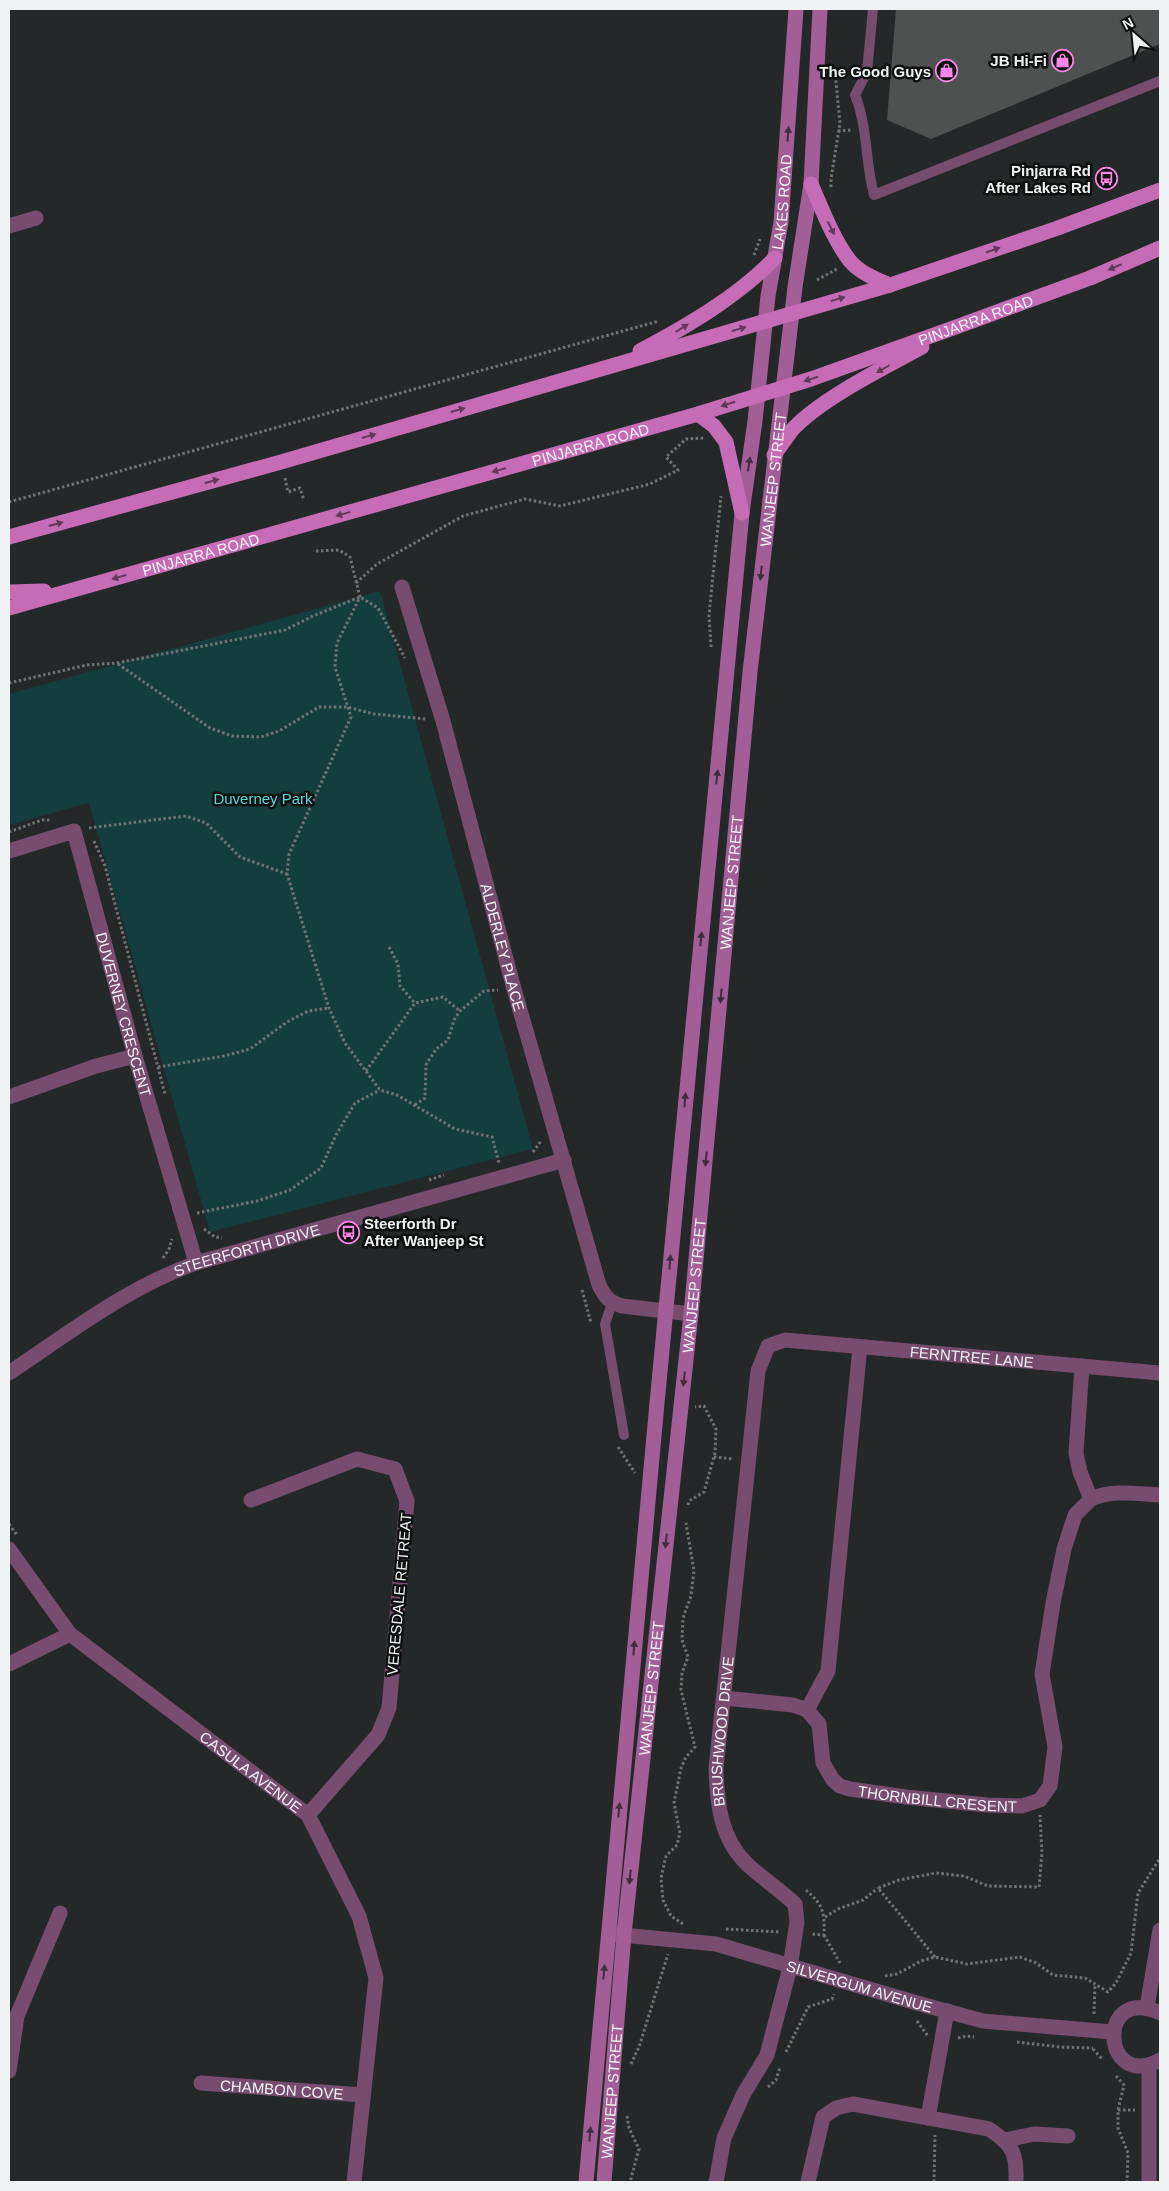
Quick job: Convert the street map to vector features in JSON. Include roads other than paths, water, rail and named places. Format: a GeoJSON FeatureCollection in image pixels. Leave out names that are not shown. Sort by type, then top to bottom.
{"type":"FeatureCollection","features":[{"type":"Feature","properties":{"kind":"main road","name":"LAKES ROAD"},"geometry":{"type":"LineString","coordinates":[[758,394],[765,321],[776,258],[785,182],[796,9]]}},
{"type":"Feature","properties":{"kind":"main road","name":"LAKES ROAD"},"geometry":{"type":"LineString","coordinates":[[782,387],[811,184],[820,9]]}},
{"type":"Feature","properties":{"kind":"main road"},"geometry":{"type":"LineString","coordinates":[[811,184],[831,228],[850,261],[873,278],[890,285]]}},
{"type":"Feature","properties":{"kind":"main road"},"geometry":{"type":"LineString","coordinates":[[13,535],[281,462],[890,285],[1055,229],[1160,190]]}},
{"type":"Feature","properties":{"kind":"main road","name":"PINJARRA ROAD"},"geometry":{"type":"LineString","coordinates":[[9,608],[698,414],[811,379],[1090,278],[1160,248]]}},
{"type":"Feature","properties":{"kind":"main road"},"geometry":{"type":"LineString","coordinates":[[608,367],[686,326],[742,289],[776,258]]}},
{"type":"Feature","properties":{"kind":"main road"},"geometry":{"type":"LineString","coordinates":[[774,455],[792,430],[816,410],[956,328]]}},
{"type":"Feature","properties":{"kind":"main road","name":"WANJEEP STREET"},"geometry":{"type":"LineString","coordinates":[[604,2182],[624,1934],[691,1314],[750,672],[782,387]]}},
{"type":"Feature","properties":{"kind":"main road","name":"WANJEEP STREET"},"geometry":{"type":"LineString","coordinates":[[586,2182],[607,1934],[742,513],[758,394]]}},
{"type":"Feature","properties":{"kind":"main road"},"geometry":{"type":"LineString","coordinates":[[698,414],[714,426],[726,442],[742,513]]}},
{"type":"Feature","properties":{"kind":"main road"},"geometry":{"type":"LineString","coordinates":[[9,592],[21,593],[83,587]]}},
{"type":"Feature","properties":{"kind":"main road"},"geometry":{"type":"LineString","coordinates":[[728,669],[750,672]]}},
{"type":"Feature","properties":{"kind":"street"},"geometry":{"type":"LineString","coordinates":[[9,226],[36,218]]}},
{"type":"Feature","properties":{"kind":"street","name":"ALDERLEY PLACE"},"geometry":{"type":"LineString","coordinates":[[402,587],[443,721],[514,989],[600,1284],[604,1296],[612,1303]]}},
{"type":"Feature","properties":{"kind":"street","name":"DUVERNEY CRESCENT"},"geometry":{"type":"LineString","coordinates":[[9,851],[74,831],[196,1263]]}},
{"type":"Feature","properties":{"kind":"street"},"geometry":{"type":"LineString","coordinates":[[9,1098],[96,1066],[138,1063]]}},
{"type":"Feature","properties":{"kind":"street","name":"STEERFORTH DRIVE"},"geometry":{"type":"LineString","coordinates":[[9,1373],[134,1290],[170,1272],[502,1176],[564,1160]]}},
{"type":"Feature","properties":{"kind":"street"},"geometry":{"type":"LineString","coordinates":[[612,1303],[622,1306],[691,1314]]}},
{"type":"Feature","properties":{"kind":"street","name":"FERNTREE LANE"},"geometry":{"type":"LineString","coordinates":[[785,1340],[1160,1373]]}},
{"type":"Feature","properties":{"kind":"street","name":"BRUSHWOOD DRIVE"},"geometry":{"type":"LineString","coordinates":[[716,2182],[724,2138],[743,2095],[767,2055],[790,1967],[797,1922],[795,1904],[746,1864],[727,1836],[717,1803],[716,1768],[758,1371],[768,1346],[785,1340]]}},
{"type":"Feature","properties":{"kind":"street"},"geometry":{"type":"LineString","coordinates":[[724,1698],[794,1705],[807,1710],[828,1671],[860,1347]]}},
{"type":"Feature","properties":{"kind":"street"},"geometry":{"type":"LineString","coordinates":[[1082,1366],[1076,1453],[1080,1472],[1091,1499],[1101,1494],[1114,1493],[1160,1495]]}},
{"type":"Feature","properties":{"kind":"street","name":"VERESDALE RETREAT"},"geometry":{"type":"LineString","coordinates":[[251,1500],[357,1459],[395,1469],[407,1501],[389,1708],[378,1735],[308,1815]]}},
{"type":"Feature","properties":{"kind":"street","name":"THORNBILL CRESENT"},"geometry":{"type":"LineString","coordinates":[[807,1710],[819,1724],[823,1763],[833,1780],[840,1786],[869,1792],[987,1805],[1022,1806],[1040,1800],[1050,1786],[1055,1747],[1042,1674],[1052,1603],[1064,1549],[1075,1515],[1091,1499]]}},
{"type":"Feature","properties":{"kind":"street","name":"CASULA AVENUE"},"geometry":{"type":"LineString","coordinates":[[14,1544],[70,1634],[308,1815],[359,1916],[376,1978],[354,2182]]}},
{"type":"Feature","properties":{"kind":"street"},"geometry":{"type":"LineString","coordinates":[[9,1664],[70,1634]]}},
{"type":"Feature","properties":{"kind":"street"},"geometry":{"type":"LineString","coordinates":[[9,2071],[13,2015],[60,1913]]}},
{"type":"Feature","properties":{"kind":"street"},"geometry":{"type":"LineString","coordinates":[[1149,2182],[1155,2063],[1130,2064],[1115,2051],[1112,2032],[1119,2018],[1132,2009],[1154,2010],[1160,1930]]}},
{"type":"Feature","properties":{"kind":"street","name":"SILVERGUM AVENUE"},"geometry":{"type":"LineString","coordinates":[[607,1934],[624,1934],[716,1944],[790,1967],[983,2021],[1112,2032]]}},
{"type":"Feature","properties":{"kind":"street"},"geometry":{"type":"LineString","coordinates":[[932,2118],[947,2011]]}},
{"type":"Feature","properties":{"kind":"street","name":"CHAMBON COVE"},"geometry":{"type":"LineString","coordinates":[[200,2083],[363,2094]]}},
{"type":"Feature","properties":{"kind":"street"},"geometry":{"type":"LineString","coordinates":[[808,2182],[823,2118],[836,2108],[853,2104],[989,2129],[1005,2140],[1014,2152],[1016,2182]]}},
{"type":"Feature","properties":{"kind":"street"},"geometry":{"type":"LineString","coordinates":[[1005,2140],[1034,2134],[1068,2136]]}},
{"type":"Feature","properties":{"kind":"lane"},"geometry":{"type":"LineString","coordinates":[[872,9],[867,72],[855,95],[862,113],[869,177],[874,195],[1160,80]]}},
{"type":"Feature","properties":{"kind":"lane"},"geometry":{"type":"LineString","coordinates":[[612,1303],[605,1324],[624,1436]]}},
{"type":"Feature","properties":{"kind":"place","name":"JB Hi-Fi"},"geometry":{"type":"Point","coordinates":[1063,60]}},
{"type":"Feature","properties":{"kind":"place","name":"The Good Guys"},"geometry":{"type":"Point","coordinates":[947,71]}},
{"type":"Feature","properties":{"kind":"place","name":"Pinjarra Rd After Lakes Rd"},"geometry":{"type":"Point","coordinates":[1107,179]}},
{"type":"Feature","properties":{"kind":"place","name":"Steerforth Dr After Wanjeep St"},"geometry":{"type":"Point","coordinates":[348,1232]}},
{"type":"Feature","properties":{"kind":"park label","name":"Duverney Park"},"geometry":{"type":"Point","coordinates":[263,798]}}]}
